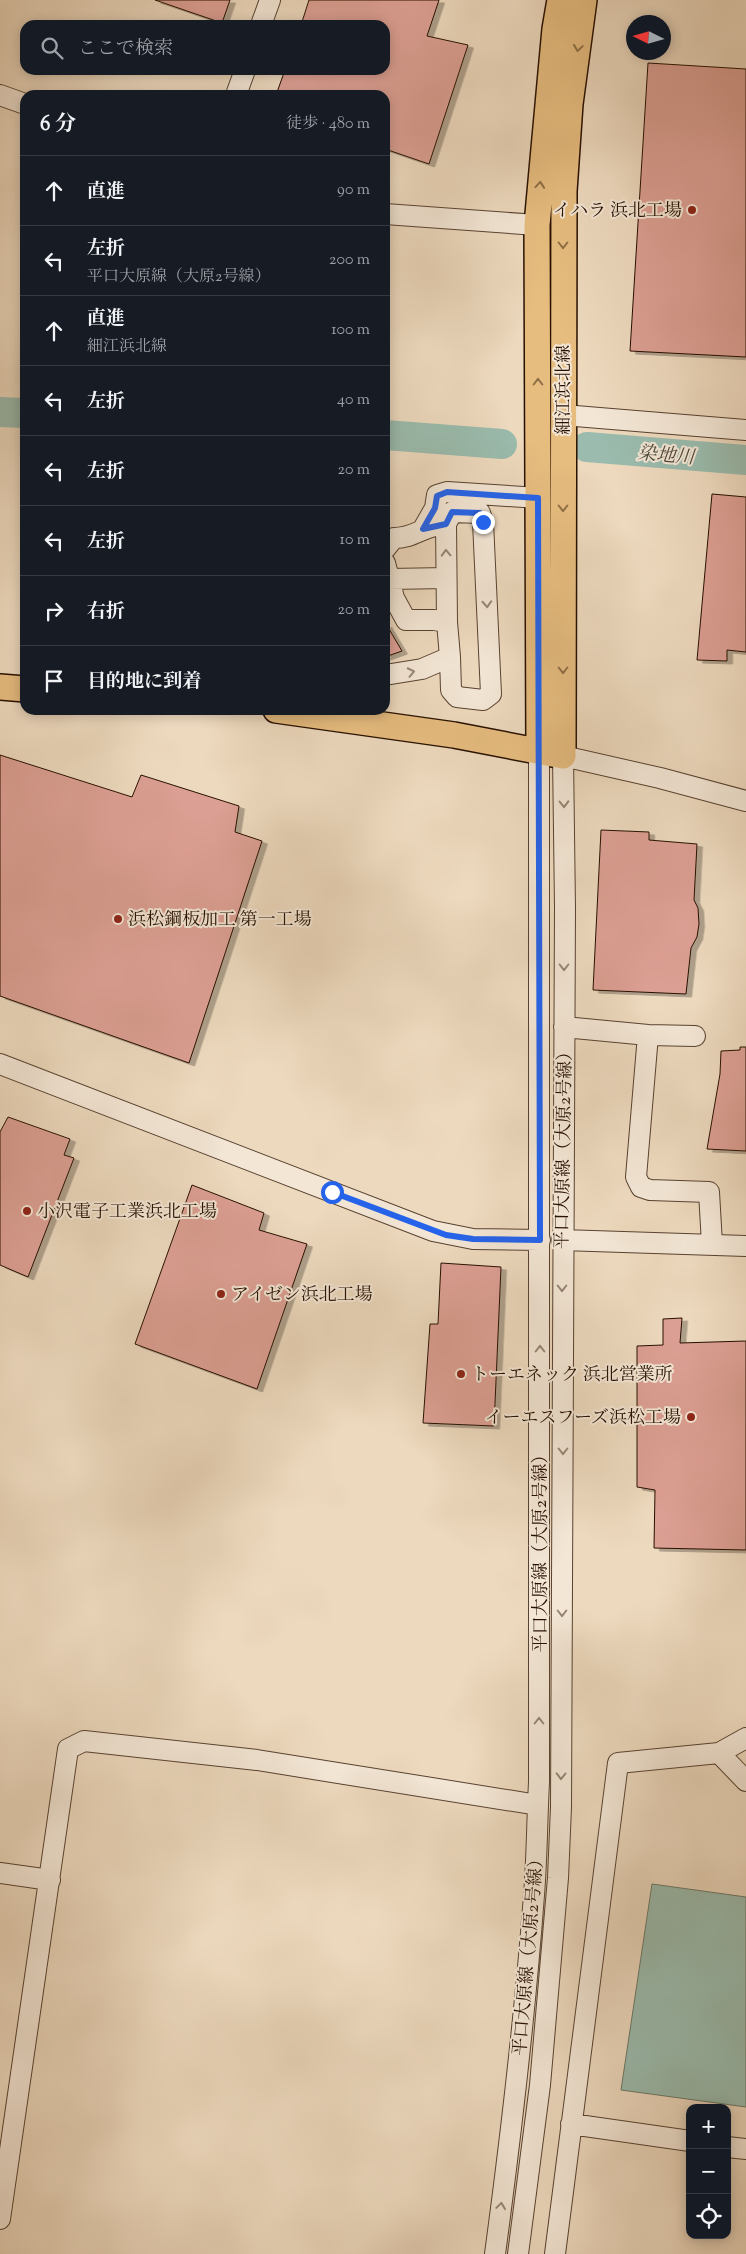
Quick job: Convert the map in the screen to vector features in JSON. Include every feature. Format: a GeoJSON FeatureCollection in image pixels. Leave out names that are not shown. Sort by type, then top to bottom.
{"type":"FeatureCollection","features":[{"type":"Feature","properties":{"kind":"main road","name":"細江浜北線"},"geometry":{"type":"LineString","coordinates":[[560,0],[555,29],[536,225],[538,431],[550,458],[563,756]]}},
{"type":"Feature","properties":{"kind":"main road","name":"細江浜北線"},"geometry":{"type":"LineString","coordinates":[[539,751],[538,498],[563,424],[564,191],[570,104],[584,0]]}},
{"type":"Feature","properties":{"kind":"main road"},"geometry":{"type":"LineString","coordinates":[[0,687],[20,689]]}},
{"type":"Feature","properties":{"kind":"main road"},"geometry":{"type":"LineString","coordinates":[[312,715],[454,735],[563,756]]}},
{"type":"Feature","properties":{"kind":"street"},"geometry":{"type":"LineString","coordinates":[[263,20],[270,0]]}},
{"type":"Feature","properties":{"kind":"street"},"geometry":{"type":"LineString","coordinates":[[238,90],[243,75]]}},
{"type":"Feature","properties":{"kind":"street"},"geometry":{"type":"LineString","coordinates":[[0,95],[20,102]]}},
{"type":"Feature","properties":{"kind":"street"},"geometry":{"type":"LineString","coordinates":[[390,214],[536,225]]}},
{"type":"Feature","properties":{"kind":"street"},"geometry":{"type":"LineString","coordinates":[[563,424],[746,430]]}},
{"type":"Feature","properties":{"kind":"street"},"geometry":{"type":"LineString","coordinates":[[423,529],[435,508],[437,496],[447,492],[538,498]]}},
{"type":"Feature","properties":{"kind":"street"},"geometry":{"type":"LineString","coordinates":[[452,512],[480,513],[483,522],[490,694],[483,700],[456,698],[451,690],[446,578],[446,524],[452,512]]}},
{"type":"Feature","properties":{"kind":"street"},"geometry":{"type":"LineString","coordinates":[[390,543],[394,538],[407,538],[423,529],[446,524]]}},
{"type":"Feature","properties":{"kind":"street"},"geometry":{"type":"LineString","coordinates":[[390,571],[446,578]]}},
{"type":"Feature","properties":{"kind":"street"},"geometry":{"type":"LineString","coordinates":[[390,583],[394,598],[406,620],[447,622]]}},
{"type":"Feature","properties":{"kind":"street"},"geometry":{"type":"LineString","coordinates":[[390,674],[422,670],[450,657]]}},
{"type":"Feature","properties":{"kind":"street","name":"平口大原線（大原2号線）"},"geometry":{"type":"LineString","coordinates":[[494,2254],[517,2079],[534,1895],[538,1805],[539,751]]}},
{"type":"Feature","properties":{"kind":"street"},"geometry":{"type":"LineString","coordinates":[[563,756],[660,778],[746,801]]}},
{"type":"Feature","properties":{"kind":"street","name":"平口大原線（大原2号線）"},"geometry":{"type":"LineString","coordinates":[[518,2254],[540,2085],[559,1852],[562,1703],[563,756]]}},
{"type":"Feature","properties":{"kind":"street"},"geometry":{"type":"LineString","coordinates":[[564,1027],[648,1035],[695,1036]]}},
{"type":"Feature","properties":{"kind":"street"},"geometry":{"type":"LineString","coordinates":[[648,1035],[636,1177],[641,1187],[650,1190],[709,1192],[712,1244]]}},
{"type":"Feature","properties":{"kind":"street"},"geometry":{"type":"LineString","coordinates":[[0,1064],[433,1231],[473,1239],[540,1240]]}},
{"type":"Feature","properties":{"kind":"street"},"geometry":{"type":"LineString","coordinates":[[562,1240],[746,1246]]}},
{"type":"Feature","properties":{"kind":"street"},"geometry":{"type":"LineString","coordinates":[[555,2254],[618,1763],[719,1753],[746,1738]]}},
{"type":"Feature","properties":{"kind":"street"},"geometry":{"type":"LineString","coordinates":[[0,2219],[68,1749],[84,1741],[257,1760],[538,1805]]}},
{"type":"Feature","properties":{"kind":"street"},"geometry":{"type":"LineString","coordinates":[[719,1753],[746,1781]]}},
{"type":"Feature","properties":{"kind":"street"},"geometry":{"type":"LineString","coordinates":[[0,1873],[50,1880]]}},
{"type":"Feature","properties":{"kind":"street"},"geometry":{"type":"LineString","coordinates":[[571,2124],[686,2140]]}},
{"type":"Feature","properties":{"kind":"street"},"geometry":{"type":"LineString","coordinates":[[731,2147],[746,2149]]}},
{"type":"Feature","properties":{"kind":"shaded area"},"geometry":{"type":"Polygon","coordinates":[[[652,1884],[746,1897],[746,2107],[621,2090],[652,1884]]]}},
{"type":"Feature","properties":{"kind":"building"},"geometry":{"type":"Polygon","coordinates":[[[155,0],[230,0],[223,20],[213,20],[155,0]]]}},
{"type":"Feature","properties":{"kind":"building"},"geometry":{"type":"Polygon","coordinates":[[[309,0],[439,0],[427,36],[468,45],[429,164],[390,151],[390,90],[278,90],[283,75],[390,75],[390,20],[303,20],[309,0]]]}},
{"type":"Feature","properties":{"kind":"building","name":"イハラ 浜北工場"},"geometry":{"type":"Polygon","coordinates":[[[648,63],[746,69],[746,357],[630,351],[648,63]]]}},
{"type":"Feature","properties":{"kind":"building"},"geometry":{"type":"Polygon","coordinates":[[[712,494],[746,497],[746,652],[727,650],[727,661],[697,660],[712,494]]]}},
{"type":"Feature","properties":{"kind":"building"},"geometry":{"type":"Polygon","coordinates":[[[390,631],[402,651],[390,655],[390,631]]]}},
{"type":"Feature","properties":{"kind":"building","name":"浜松鋼板加工 第一工場"},"geometry":{"type":"Polygon","coordinates":[[[0,755],[132,797],[141,775],[239,806],[235,832],[262,841],[189,1063],[0,996],[0,755]]]}},
{"type":"Feature","properties":{"kind":"building"},"geometry":{"type":"Polygon","coordinates":[[[601,830],[649,832],[649,840],[697,844],[694,900],[698,908],[699,924],[697,937],[691,948],[686,994],[593,990],[601,830]]]}},
{"type":"Feature","properties":{"kind":"building"},"geometry":{"type":"Polygon","coordinates":[[[740,1047],[746,1047],[746,1151],[707,1149],[720,1074],[721,1051],[740,1050],[740,1047]]]}},
{"type":"Feature","properties":{"kind":"building","name":"小沢電子工業浜北工場"},"geometry":{"type":"Polygon","coordinates":[[[8,1117],[70,1139],[64,1155],[74,1158],[28,1277],[0,1265],[0,1132],[8,1117]]]}},
{"type":"Feature","properties":{"kind":"building","name":"アイゼン浜北工場"},"geometry":{"type":"Polygon","coordinates":[[[192,1185],[264,1213],[259,1230],[307,1244],[257,1389],[135,1344],[192,1185]]]}},
{"type":"Feature","properties":{"kind":"building","name":"トーエネック 浜北営業所"},"geometry":{"type":"Polygon","coordinates":[[[441,1263],[501,1267],[494,1426],[423,1423],[430,1324],[438,1324],[441,1263]]]}},
{"type":"Feature","properties":{"kind":"building","name":"イーエスフーズ浜松工場"},"geometry":{"type":"Polygon","coordinates":[[[682,1318],[680,1343],[746,1341],[746,1550],[654,1548],[655,1490],[637,1487],[637,1346],[663,1345],[663,1319],[682,1318]]]}},
{"type":"Feature","properties":{"kind":"waterway","name":"染地川"},"geometry":{"type":"LineString","coordinates":[[0,412],[20,413]]}},
{"type":"Feature","properties":{"kind":"waterway","name":"染地川"},"geometry":{"type":"LineString","coordinates":[[390,435],[502,444]]}},
{"type":"Feature","properties":{"kind":"waterway","name":"染地川"},"geometry":{"type":"LineString","coordinates":[[587,447],[746,460]]}},
{"type":"Feature","properties":{"kind":"place","name":"イハラ 浜北工場"},"geometry":{"type":"Point","coordinates":[692,210]}},
{"type":"Feature","properties":{"kind":"place","name":"浜松鋼板加工 第一工場"},"geometry":{"type":"Point","coordinates":[118,919]}},
{"type":"Feature","properties":{"kind":"place","name":"小沢電子工業浜北工場"},"geometry":{"type":"Point","coordinates":[27,1211]}},
{"type":"Feature","properties":{"kind":"place","name":"アイゼン浜北工場"},"geometry":{"type":"Point","coordinates":[221,1294]}},
{"type":"Feature","properties":{"kind":"place","name":"トーエネック 浜北営業所"},"geometry":{"type":"Point","coordinates":[461,1374]}},
{"type":"Feature","properties":{"kind":"place","name":"イーエスフーズ浜松工場"},"geometry":{"type":"Point","coordinates":[691,1417]}},
{"type":"Feature","properties":{"kind":"route"},"geometry":{"type":"LineString","coordinates":[[332,1192],[446,1235],[486,1240],[540,1240],[538,498],[447,492],[437,496],[435,508],[423,529],[446,524],[452,512],[480,513],[483,522]]}}]}
